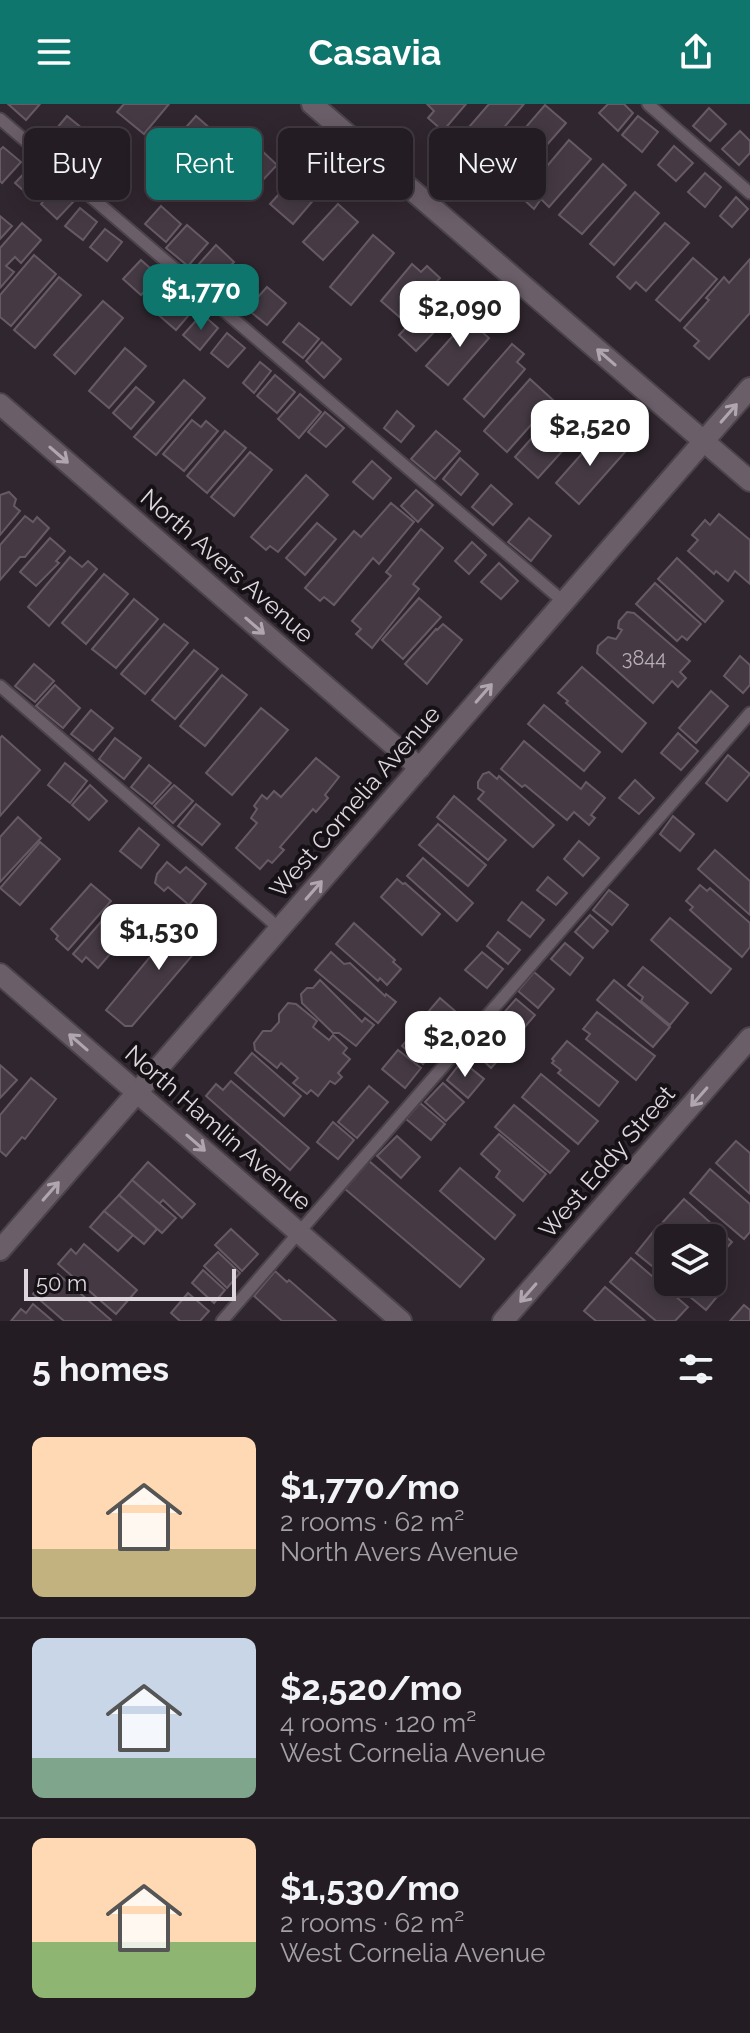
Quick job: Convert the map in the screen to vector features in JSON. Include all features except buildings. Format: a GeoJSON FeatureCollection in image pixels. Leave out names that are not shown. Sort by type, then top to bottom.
{"type":"FeatureCollection","features":[{"type":"Feature","properties":{"kind":"street"},"geometry":{"type":"LineString","coordinates":[[312,104],[750,481]]}},
{"type":"Feature","properties":{"kind":"street","name":"West Cornelia Avenue"},"geometry":{"type":"LineString","coordinates":[[0,1250],[750,388]]}},
{"type":"Feature","properties":{"kind":"street","name":"North Avers Avenue"},"geometry":{"type":"LineString","coordinates":[[0,404],[420,768]]}},
{"type":"Feature","properties":{"kind":"street","name":"North Hamlin Avenue"},"geometry":{"type":"LineString","coordinates":[[0,974],[401,1321]]}},
{"type":"Feature","properties":{"kind":"street","name":"West Eddy Street"},"geometry":{"type":"LineString","coordinates":[[503,1321],[750,1038]]}},
{"type":"Feature","properties":{"kind":"lane"},"geometry":{"type":"LineString","coordinates":[[648,104],[750,193]]}},
{"type":"Feature","properties":{"kind":"lane"},"geometry":{"type":"LineString","coordinates":[[0,119],[564,602]]}},
{"type":"Feature","properties":{"kind":"lane"},"geometry":{"type":"LineString","coordinates":[[0,686],[280,929]]}},
{"type":"Feature","properties":{"kind":"lane"},"geometry":{"type":"LineString","coordinates":[[222,1321],[750,713]]}}]}
